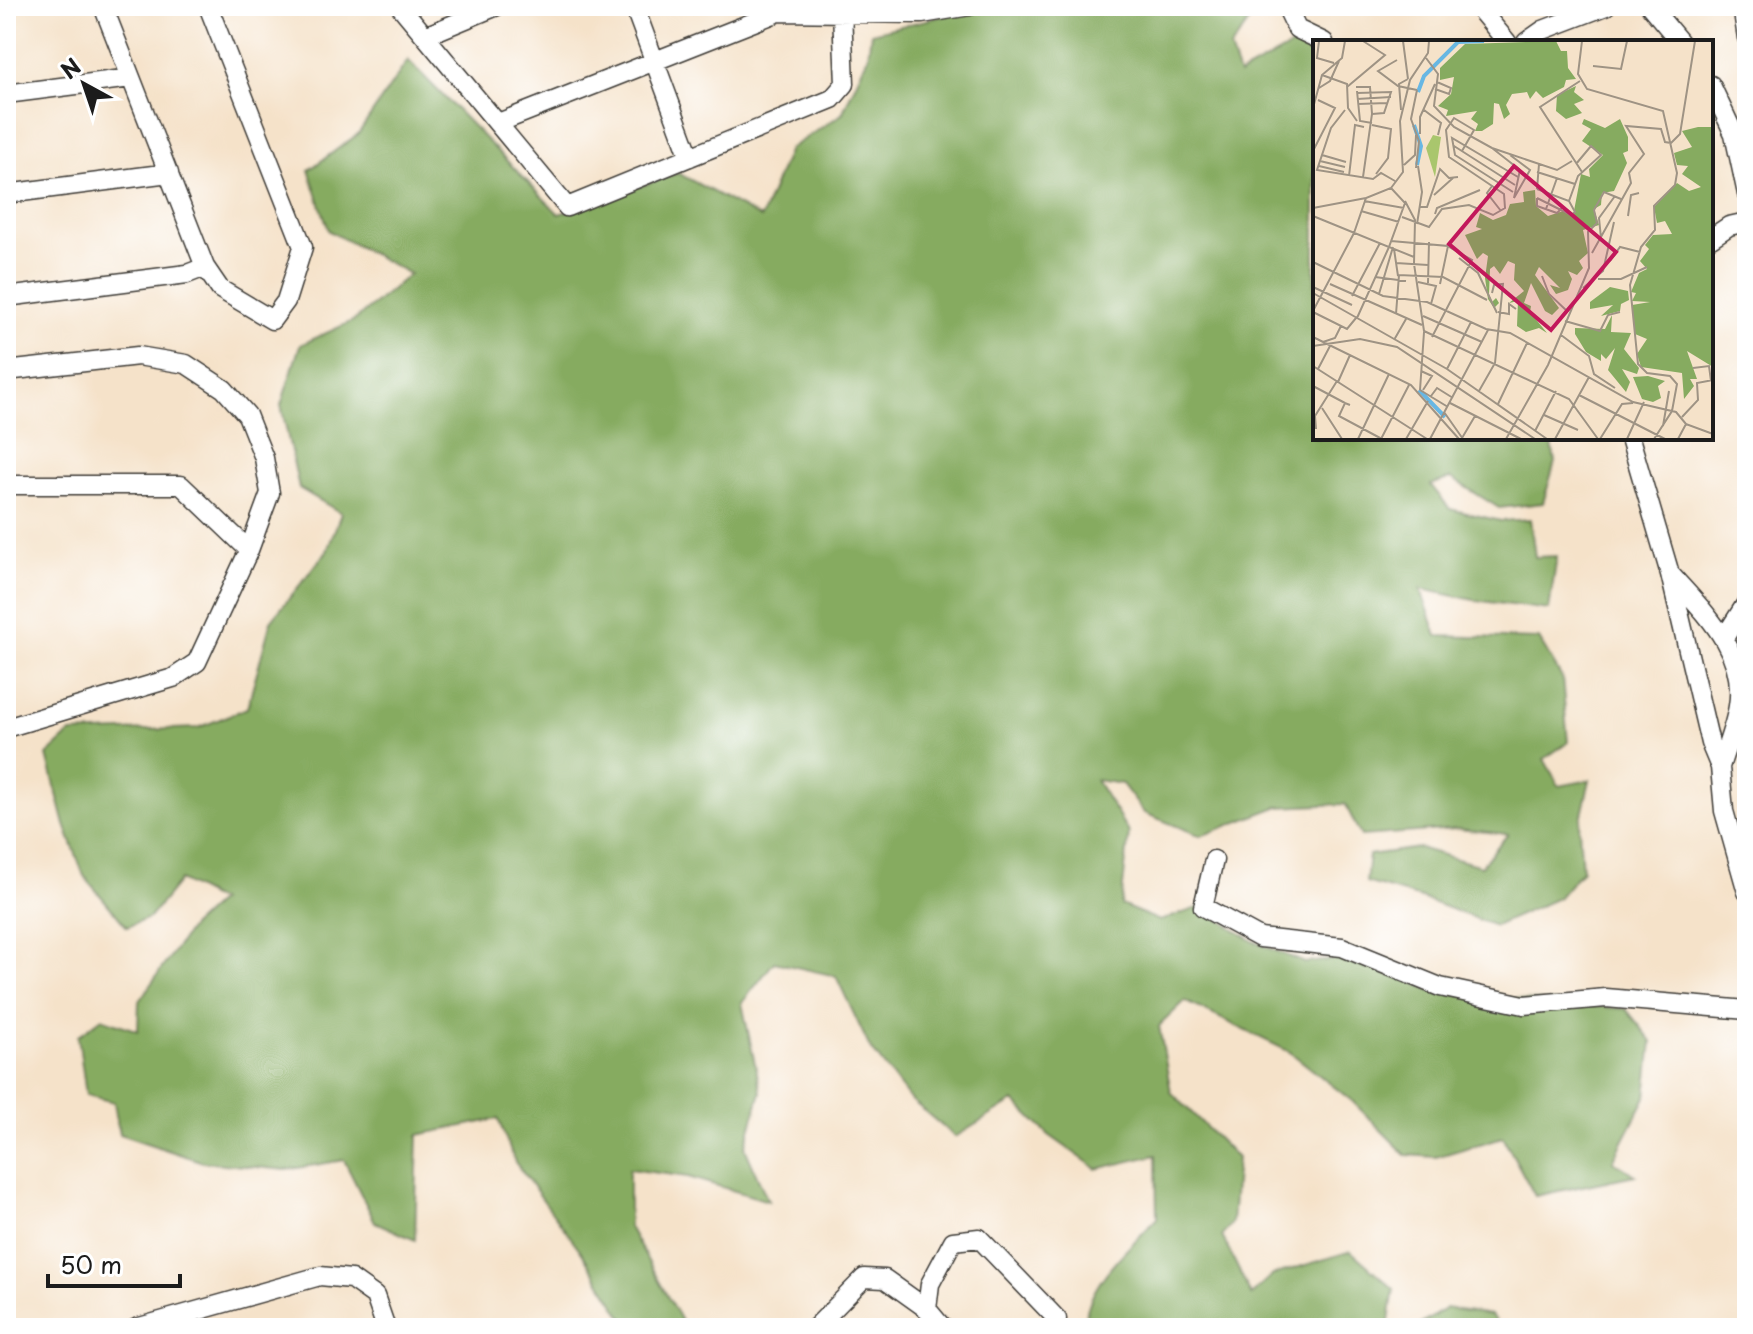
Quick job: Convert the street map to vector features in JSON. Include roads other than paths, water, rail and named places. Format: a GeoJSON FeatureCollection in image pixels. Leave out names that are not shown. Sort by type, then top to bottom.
{"type":"FeatureCollection","features":[{"type":"Feature","properties":{"kind":"street"},"geometry":{"type":"LineString","coordinates":[[103,6],[205,267],[220,289],[272,320],[286,301],[303,247],[208,6]]}},
{"type":"Feature","properties":{"kind":"street"},"geometry":{"type":"LineString","coordinates":[[400,6],[567,207],[832,99],[845,84],[842,12]]}},
{"type":"Feature","properties":{"kind":"street"},"geometry":{"type":"LineString","coordinates":[[425,36],[497,6]]}},
{"type":"Feature","properties":{"kind":"street"},"geometry":{"type":"LineString","coordinates":[[634,6],[690,157]]}},
{"type":"Feature","properties":{"kind":"street"},"geometry":{"type":"LineString","coordinates":[[498,123],[779,12],[922,14],[970,6]]}},
{"type":"Feature","properties":{"kind":"street"},"geometry":{"type":"LineString","coordinates":[[1286,6],[1297,29],[1320,40]]}},
{"type":"Feature","properties":{"kind":"street"},"geometry":{"type":"LineString","coordinates":[[1477,6],[1505,40]]}},
{"type":"Feature","properties":{"kind":"street"},"geometry":{"type":"LineString","coordinates":[[1529,40],[1543,30],[1606,6]]}},
{"type":"Feature","properties":{"kind":"street"},"geometry":{"type":"LineString","coordinates":[[1650,6],[1678,40]]}},
{"type":"Feature","properties":{"kind":"street"},"geometry":{"type":"LineString","coordinates":[[1742,6],[1747,38]]}},
{"type":"Feature","properties":{"kind":"street"},"geometry":{"type":"LineString","coordinates":[[6,94],[131,78]]}},
{"type":"Feature","properties":{"kind":"street"},"geometry":{"type":"LineString","coordinates":[[1713,89],[1734,134],[1747,194]]}},
{"type":"Feature","properties":{"kind":"street"},"geometry":{"type":"LineString","coordinates":[[6,194],[169,173]]}},
{"type":"Feature","properties":{"kind":"street"},"geometry":{"type":"LineString","coordinates":[[1713,237],[1729,226],[1747,222]]}},
{"type":"Feature","properties":{"kind":"street"},"geometry":{"type":"LineString","coordinates":[[6,297],[187,274],[205,267]]}},
{"type":"Feature","properties":{"kind":"street"},"geometry":{"type":"LineString","coordinates":[[6,371],[138,356],[186,364],[224,389],[247,415],[264,458],[270,493],[249,550],[197,662],[173,678],[6,728]]}},
{"type":"Feature","properties":{"kind":"street"},"geometry":{"type":"LineString","coordinates":[[1631,440],[1670,574],[1710,743],[1720,767],[1724,811],[1747,892]]}},
{"type":"Feature","properties":{"kind":"street"},"geometry":{"type":"LineString","coordinates":[[6,485],[181,485],[249,550]]}},
{"type":"Feature","properties":{"kind":"street"},"geometry":{"type":"LineString","coordinates":[[1670,574],[1719,629],[1743,685],[1720,767]]}},
{"type":"Feature","properties":{"kind":"street"},"geometry":{"type":"LineString","coordinates":[[1724,638],[1747,602]]}},
{"type":"Feature","properties":{"kind":"street"},"geometry":{"type":"LineString","coordinates":[[1214,860],[1203,907],[1260,938],[1342,947],[1440,987],[1524,1005],[1606,998],[1747,1010]]}},
{"type":"Feature","properties":{"kind":"street"},"geometry":{"type":"LineString","coordinates":[[927,1309],[930,1284],[953,1241],[979,1238],[1057,1319]]}},
{"type":"Feature","properties":{"kind":"street"},"geometry":{"type":"LineString","coordinates":[[136,1328],[320,1276],[351,1279],[375,1296],[386,1328]]}},
{"type":"Feature","properties":{"kind":"street"},"geometry":{"type":"LineString","coordinates":[[815,1328],[864,1278],[885,1279],[927,1309],[943,1328]]}}]}
